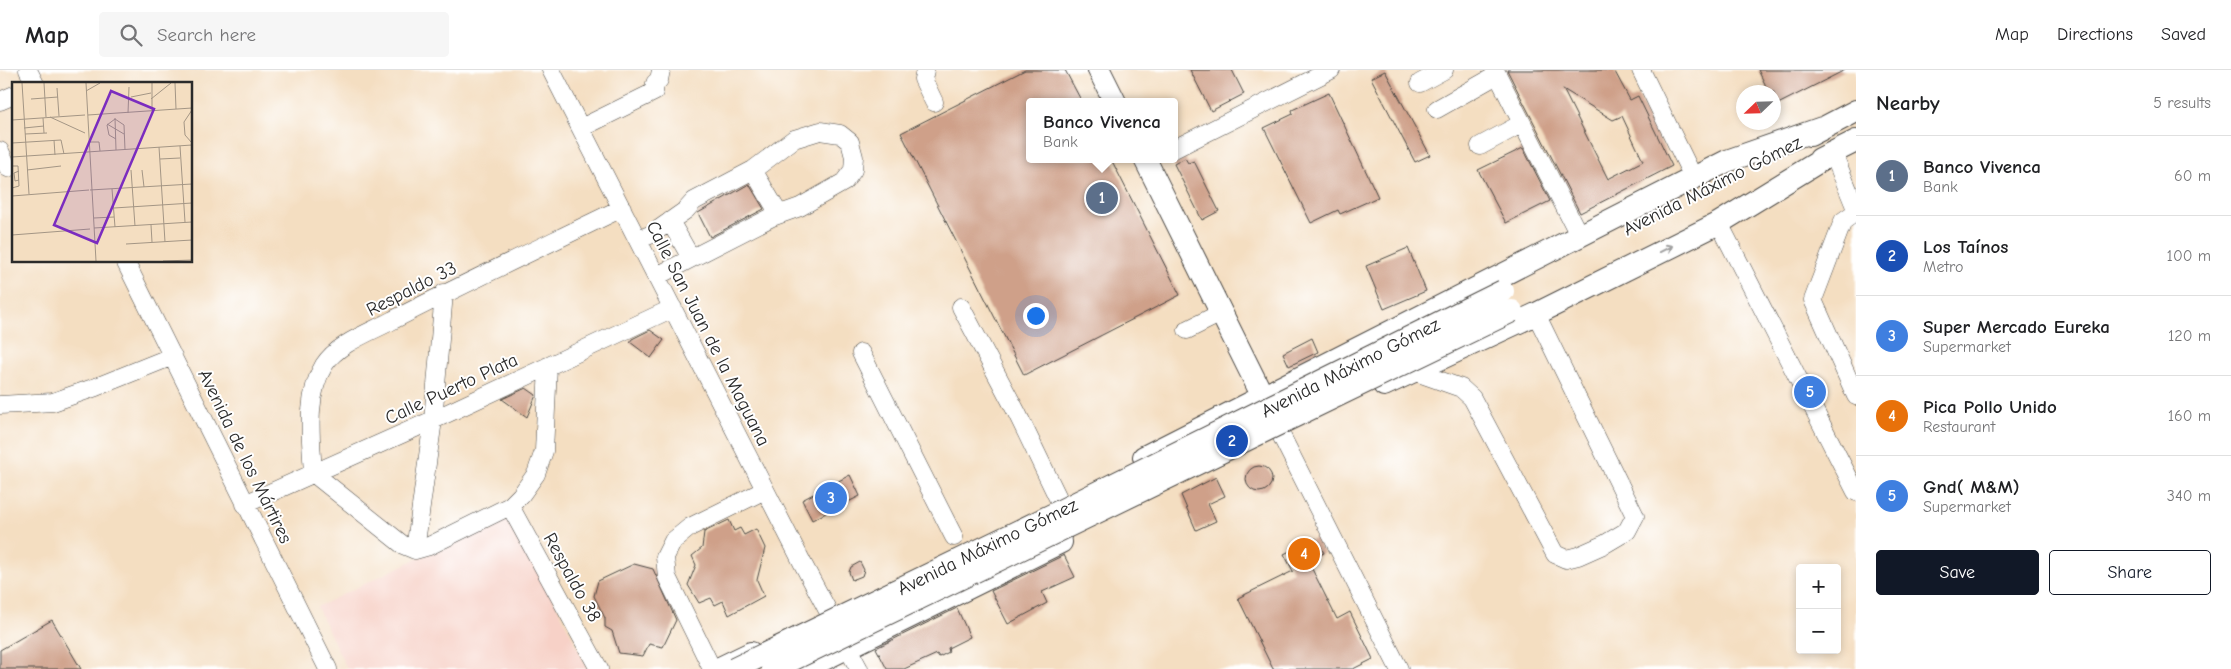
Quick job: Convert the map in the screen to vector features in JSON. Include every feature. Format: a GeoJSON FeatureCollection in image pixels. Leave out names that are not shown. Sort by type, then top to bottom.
{"type":"FeatureCollection","features":[{"type":"Feature","properties":{"kind":"main road"},"geometry":{"type":"LineString","coordinates":[[1099,70],[1114,98]]}},
{"type":"Feature","properties":{"kind":"main road","name":"Avenida Máximo Gómez"},"geometry":{"type":"LineString","coordinates":[[773,669],[1507,301],[1856,111]]}},
{"type":"Feature","properties":{"kind":"main road"},"geometry":{"type":"LineString","coordinates":[[718,669],[1059,500],[1727,161],[1822,128]]}},
{"type":"Feature","properties":{"kind":"main road","name":"Avenida Máximo Gómez"},"geometry":{"type":"LineString","coordinates":[[734,669],[1059,512],[1507,301],[1856,141]]}},
{"type":"Feature","properties":{"kind":"main road"},"geometry":{"type":"LineString","coordinates":[[804,669],[1280,433],[1536,314],[1719,223],[1833,152]]}},
{"type":"Feature","properties":{"kind":"main road"},"geometry":{"type":"LineString","coordinates":[[1149,163],[1280,433]]}},
{"type":"Feature","properties":{"kind":"street"},"geometry":{"type":"LineString","coordinates":[[28,70],[34,82]]}},
{"type":"Feature","properties":{"kind":"street","name":"Calle San Juan de la Maguana"},"geometry":{"type":"LineString","coordinates":[[551,70],[765,490],[832,614],[848,648]]}},
{"type":"Feature","properties":{"kind":"street"},"geometry":{"type":"LineString","coordinates":[[926,70],[923,79],[934,102]]}},
{"type":"Feature","properties":{"kind":"street"},"geometry":{"type":"LineString","coordinates":[[1178,147],[1331,70]]}},
{"type":"Feature","properties":{"kind":"street"},"geometry":{"type":"LineString","coordinates":[[1420,83],[1444,70]]}},
{"type":"Feature","properties":{"kind":"street"},"geometry":{"type":"LineString","coordinates":[[1641,70],[1694,179]]}},
{"type":"Feature","properties":{"kind":"street"},"geometry":{"type":"LineString","coordinates":[[1437,109],[1496,72],[1580,237]]}},
{"type":"Feature","properties":{"kind":"street"},"geometry":{"type":"LineString","coordinates":[[578,123],[654,92],[658,77]]}},
{"type":"Feature","properties":{"kind":"street"},"geometry":{"type":"LineString","coordinates":[[0,102],[12,96]]}},
{"type":"Feature","properties":{"kind":"street"},"geometry":{"type":"LineString","coordinates":[[1480,146],[1521,124]]}},
{"type":"Feature","properties":{"kind":"street"},"geometry":{"type":"LineString","coordinates":[[638,240],[686,210],[694,201],[753,170],[794,139],[820,131],[840,134],[850,142],[854,157],[853,170],[844,182],[800,206],[779,214],[657,276]]}},
{"type":"Feature","properties":{"kind":"street"},"geometry":{"type":"LineString","coordinates":[[0,151],[8,168]]}},
{"type":"Feature","properties":{"kind":"street"},"geometry":{"type":"LineString","coordinates":[[1833,152],[1856,211],[1843,221],[1813,300],[1856,396]]}},
{"type":"Feature","properties":{"kind":"street"},"geometry":{"type":"LineString","coordinates":[[753,170],[779,214]]}},
{"type":"Feature","properties":{"kind":"street","name":"Respaldo 33"},"geometry":{"type":"LineString","coordinates":[[313,473],[312,405],[316,381],[325,364],[344,346],[444,294],[622,208]]}},
{"type":"Feature","properties":{"kind":"street"},"geometry":{"type":"LineString","coordinates":[[670,221],[691,258]]}},
{"type":"Feature","properties":{"kind":"street"},"geometry":{"type":"LineString","coordinates":[[1719,223],[1856,492]]}},
{"type":"Feature","properties":{"kind":"street","name":"Avenida de los Mártires"},"geometry":{"type":"LineString","coordinates":[[126,262],[328,669]]}},
{"type":"Feature","properties":{"kind":"street"},"geometry":{"type":"LineString","coordinates":[[415,550],[433,420],[444,294]]}},
{"type":"Feature","properties":{"kind":"street"},"geometry":{"type":"LineString","coordinates":[[961,307],[1017,413],[1059,500]]}},
{"type":"Feature","properties":{"kind":"street","name":"Calle Puerto Plata"},"geometry":{"type":"LineString","coordinates":[[245,504],[433,420],[673,308]]}},
{"type":"Feature","properties":{"kind":"street"},"geometry":{"type":"LineString","coordinates":[[1187,330],[1221,313]]}},
{"type":"Feature","properties":{"kind":"street"},"geometry":{"type":"LineString","coordinates":[[1413,371],[1461,388],[1472,398],[1555,554],[1566,559],[1592,550],[1627,532],[1635,516],[1536,314]]}},
{"type":"Feature","properties":{"kind":"street"},"geometry":{"type":"LineString","coordinates":[[861,353],[954,537]]}},
{"type":"Feature","properties":{"kind":"street"},"geometry":{"type":"LineString","coordinates":[[0,405],[53,402],[173,356]]}},
{"type":"Feature","properties":{"kind":"street"},"geometry":{"type":"LineString","coordinates":[[313,473],[403,545],[415,550],[429,546],[510,506],[521,496],[536,474],[544,452],[548,366]]}},
{"type":"Feature","properties":{"kind":"street"},"geometry":{"type":"LineString","coordinates":[[1280,433],[1399,669]]}},
{"type":"Feature","properties":{"kind":"street"},"geometry":{"type":"LineString","coordinates":[[712,669],[668,576],[665,557],[673,541],[690,527],[765,490]]}},
{"type":"Feature","properties":{"kind":"street","name":"Respaldo 38"},"geometry":{"type":"LineString","coordinates":[[510,506],[599,669]]}},
{"type":"Feature","properties":{"kind":"street"},"geometry":{"type":"LineString","coordinates":[[848,648],[859,669]]}},
{"type":"Feature","properties":{"kind":"shaded area"},"geometry":{"type":"Polygon","coordinates":[[[511,513],[588,669],[347,669],[317,607],[511,513]]]}},
{"type":"Feature","properties":{"kind":"building"},"geometry":{"type":"Polygon","coordinates":[[[1025,70],[1065,70],[1080,98],[1026,98],[1026,163],[1113,163],[1180,295],[1024,375],[901,133],[1025,70]]]}},
{"type":"Feature","properties":{"kind":"building"},"geometry":{"type":"Polygon","coordinates":[[[1190,70],[1232,70],[1244,94],[1211,111],[1190,70]]]}},
{"type":"Feature","properties":{"kind":"building"},"geometry":{"type":"Polygon","coordinates":[[[1507,70],[1614,70],[1630,100],[1638,96],[1672,166],[1580,213],[1507,70]],[[1563,89],[1608,179],[1643,161],[1622,116],[1613,120],[1563,89]]]}},
{"type":"Feature","properties":{"kind":"building"},"geometry":{"type":"Polygon","coordinates":[[[1758,70],[1845,70],[1781,102],[1781,85],[1766,85],[1758,70]]]}},
{"type":"Feature","properties":{"kind":"building"},"geometry":{"type":"Polygon","coordinates":[[[1385,71],[1430,155],[1415,162],[1371,78],[1385,71]]]}},
{"type":"Feature","properties":{"kind":"building"},"geometry":{"type":"Polygon","coordinates":[[[1329,93],[1378,197],[1340,214],[1338,210],[1311,223],[1264,128],[1293,114],[1292,110],[1329,93]]]}},
{"type":"Feature","properties":{"kind":"building"},"geometry":{"type":"Polygon","coordinates":[[[1523,148],[1550,201],[1506,223],[1478,170],[1523,148]]]}},
{"type":"Feature","properties":{"kind":"building"},"geometry":{"type":"Polygon","coordinates":[[[1185,158],[1188,163],[1194,161],[1219,211],[1202,220],[1174,164],[1185,158]]]}},
{"type":"Feature","properties":{"kind":"building"},"geometry":{"type":"Polygon","coordinates":[[[749,184],[764,209],[710,237],[698,213],[749,184]]]}},
{"type":"Feature","properties":{"kind":"building"},"geometry":{"type":"Polygon","coordinates":[[[1408,248],[1426,291],[1384,309],[1366,266],[1408,248]]]}},
{"type":"Feature","properties":{"kind":"building"},"geometry":{"type":"Polygon","coordinates":[[[650,330],[664,340],[651,358],[630,342],[632,339],[650,330]]]}},
{"type":"Feature","properties":{"kind":"building"},"geometry":{"type":"Polygon","coordinates":[[[1312,338],[1318,352],[1289,366],[1283,353],[1312,338]]]}},
{"type":"Feature","properties":{"kind":"building"},"geometry":{"type":"Polygon","coordinates":[[[526,388],[536,395],[527,417],[502,399],[526,388]]]}},
{"type":"Feature","properties":{"kind":"building"},"geometry":{"type":"Polygon","coordinates":[[[1259,466],[1268,470],[1272,479],[1268,488],[1259,492],[1250,488],[1246,479],[1250,470],[1259,466]]]}},
{"type":"Feature","properties":{"kind":"building"},"geometry":{"type":"Polygon","coordinates":[[[850,475],[860,496],[812,520],[802,500],[850,475]]]}},
{"type":"Feature","properties":{"kind":"building"},"geometry":{"type":"Polygon","coordinates":[[[1216,477],[1225,496],[1208,504],[1216,521],[1196,530],[1181,495],[1216,477]]]}},
{"type":"Feature","properties":{"kind":"building"},"geometry":{"type":"Polygon","coordinates":[[[729,520],[734,531],[740,528],[744,535],[756,529],[765,548],[757,580],[764,596],[729,615],[723,601],[715,605],[711,598],[699,603],[688,585],[696,565],[692,556],[702,548],[704,532],[729,520]]]}},
{"type":"Feature","properties":{"kind":"building"},"geometry":{"type":"Polygon","coordinates":[[[1316,538],[1324,553],[1308,561],[1337,619],[1350,612],[1373,659],[1353,669],[1273,669],[1238,598],[1293,571],[1284,554],[1316,538]]]}},
{"type":"Feature","properties":{"kind":"building"},"geometry":{"type":"Polygon","coordinates":[[[1064,555],[1075,577],[1042,592],[1047,603],[1008,624],[991,591],[1064,555]]]}},
{"type":"Feature","properties":{"kind":"building"},"geometry":{"type":"Polygon","coordinates":[[[860,562],[864,570],[862,576],[852,580],[849,572],[851,567],[860,562]]]}},
{"type":"Feature","properties":{"kind":"building"},"geometry":{"type":"Polygon","coordinates":[[[634,564],[653,569],[676,620],[663,647],[649,644],[643,656],[619,653],[612,631],[605,627],[605,618],[594,596],[598,581],[634,564]]]}},
{"type":"Feature","properties":{"kind":"building"},"geometry":{"type":"Polygon","coordinates":[[[957,608],[970,637],[948,648],[949,652],[939,657],[937,654],[904,669],[887,669],[876,648],[957,608]]]}},
{"type":"Feature","properties":{"kind":"building"},"geometry":{"type":"Polygon","coordinates":[[[52,620],[81,669],[0,669],[0,650],[52,620]]]}},
{"type":"Feature","properties":{"kind":"place","name":"Banco Vivenca"},"geometry":{"type":"Point","coordinates":[1102,198]}},
{"type":"Feature","properties":{"kind":"place","name":"Gnd( M&M)"},"geometry":{"type":"Point","coordinates":[1810,392]}},
{"type":"Feature","properties":{"kind":"place","name":"Los Taínos"},"geometry":{"type":"Point","coordinates":[1232,441]}},
{"type":"Feature","properties":{"kind":"place","name":"Super Mercado Eureka"},"geometry":{"type":"Point","coordinates":[831,498]}},
{"type":"Feature","properties":{"kind":"place","name":"Pica Pollo Unido"},"geometry":{"type":"Point","coordinates":[1304,554]}}]}
